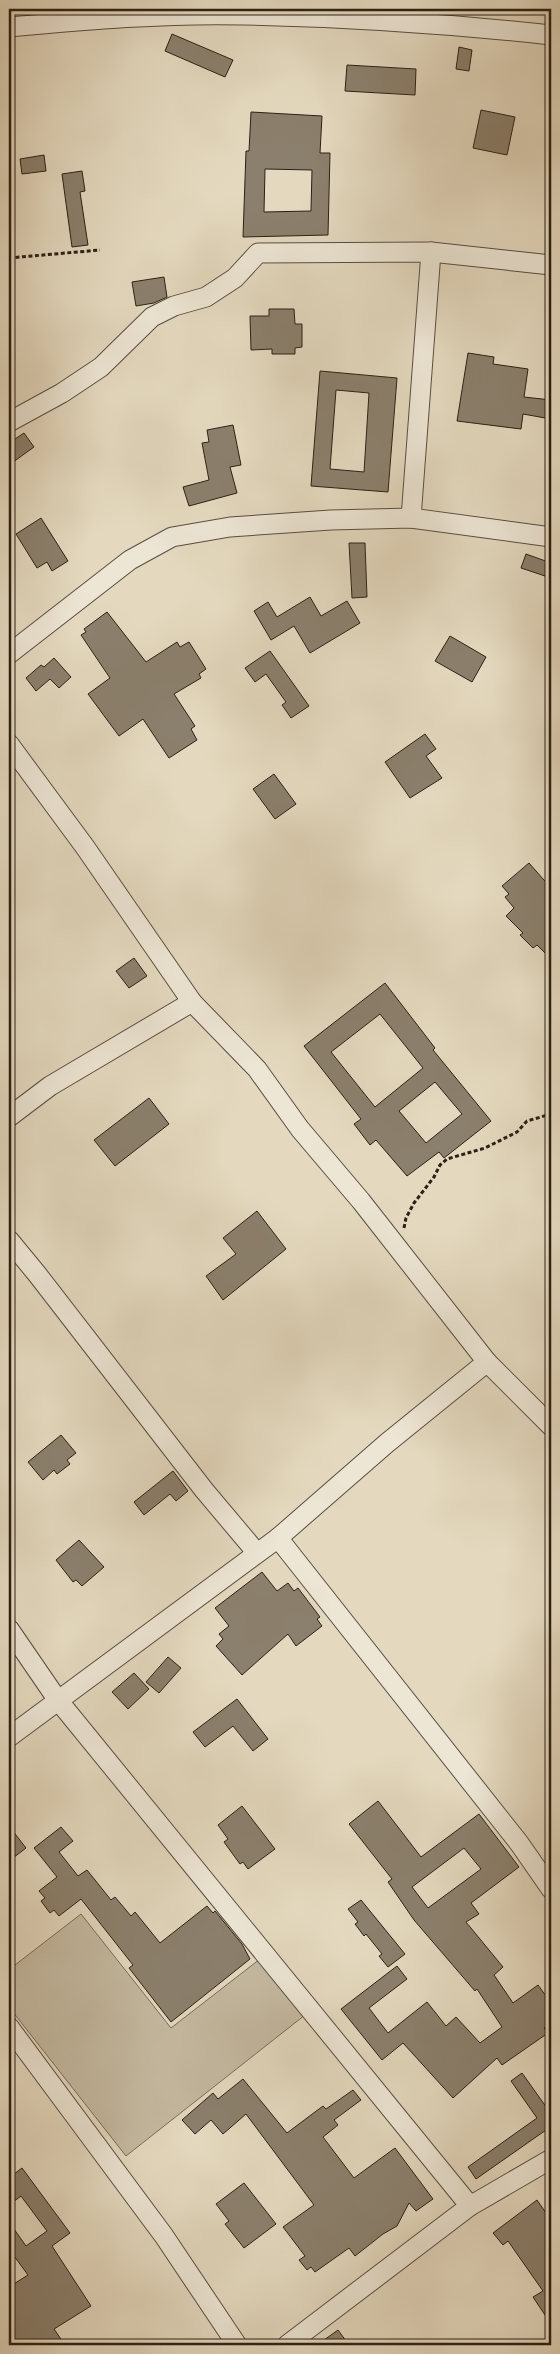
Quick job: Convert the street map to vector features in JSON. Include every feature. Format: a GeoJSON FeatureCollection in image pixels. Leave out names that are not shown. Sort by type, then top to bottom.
{"type":"FeatureCollection","features":[{"type":"Feature","properties":{"kind":"street"},"geometry":{"type":"LineString","coordinates":[[9,27],[140,17],[243,15],[488,28],[551,35]]}},
{"type":"Feature","properties":{"kind":"street"},"geometry":{"type":"LineString","coordinates":[[9,422],[62,393],[101,367],[152,317],[174,306],[206,297],[235,278],[258,253],[431,252],[551,265]]}},
{"type":"Feature","properties":{"kind":"street"},"geometry":{"type":"LineString","coordinates":[[411,518],[431,252]]}},
{"type":"Feature","properties":{"kind":"street"},"geometry":{"type":"LineString","coordinates":[[9,654],[130,560],[172,537],[230,527],[331,520],[411,518],[551,537]]}},
{"type":"Feature","properties":{"kind":"street"},"geometry":{"type":"LineString","coordinates":[[9,744],[85,847],[192,1002],[257,1069],[300,1128],[487,1362],[551,1426]]}},
{"type":"Feature","properties":{"kind":"street"},"geometry":{"type":"LineString","coordinates":[[9,1117],[50,1086],[192,1002]]}},
{"type":"Feature","properties":{"kind":"street"},"geometry":{"type":"LineString","coordinates":[[9,1240],[38,1274],[204,1490],[257,1553]]}},
{"type":"Feature","properties":{"kind":"street"},"geometry":{"type":"LineString","coordinates":[[9,1737],[57,1699],[278,1538],[386,1443],[487,1362]]}},
{"type":"Feature","properties":{"kind":"street"},"geometry":{"type":"LineString","coordinates":[[278,1538],[519,1843],[551,1889]]}},
{"type":"Feature","properties":{"kind":"street"},"geometry":{"type":"LineString","coordinates":[[9,1629],[57,1699],[470,2206]]}},
{"type":"Feature","properties":{"kind":"street"},"geometry":{"type":"LineString","coordinates":[[9,2026],[164,2236],[237,2345]]}},
{"type":"Feature","properties":{"kind":"street"},"geometry":{"type":"LineString","coordinates":[[287,2345],[470,2206],[551,2159]]}},
{"type":"Feature","properties":{"kind":"path"},"geometry":{"type":"LineString","coordinates":[[9,258],[100,250]]}},
{"type":"Feature","properties":{"kind":"path"},"geometry":{"type":"LineString","coordinates":[[399,1250],[406,1218],[440,1165],[447,1159],[502,1140],[517,1132],[527,1121],[551,1114]]}},
{"type":"Feature","properties":{"kind":"shaded area"},"geometry":{"type":"Polygon","coordinates":[[[81,1914],[171,2028],[260,1959],[305,2015],[126,2156],[9,2007],[9,1958],[15,1965],[81,1914]]]}},
{"type":"Feature","properties":{"kind":"building"},"geometry":{"type":"Polygon","coordinates":[[[172,34],[233,60],[225,77],[165,51],[172,34]]]}},
{"type":"Feature","properties":{"kind":"building"},"geometry":{"type":"Polygon","coordinates":[[[459,47],[472,50],[469,71],[456,69],[459,47]]]}},
{"type":"Feature","properties":{"kind":"building"},"geometry":{"type":"Polygon","coordinates":[[[347,65],[416,69],[415,95],[345,91],[347,65]]]}},
{"type":"Feature","properties":{"kind":"building"},"geometry":{"type":"Polygon","coordinates":[[[481,110],[515,117],[507,155],[473,148],[481,110]]]}},
{"type":"Feature","properties":{"kind":"building"},"geometry":{"type":"Polygon","coordinates":[[[251,112],[322,116],[320,153],[330,153],[328,235],[243,237],[246,151],[249,151],[251,112]],[[265,169],[264,212],[311,211],[312,170],[265,169]]]}},
{"type":"Feature","properties":{"kind":"building"},"geometry":{"type":"Polygon","coordinates":[[[44,155],[46,171],[22,174],[20,159],[44,155]]]}},
{"type":"Feature","properties":{"kind":"building"},"geometry":{"type":"Polygon","coordinates":[[[82,171],[85,191],[80,192],[88,245],[72,247],[62,174],[82,171]]]}},
{"type":"Feature","properties":{"kind":"building"},"geometry":{"type":"Polygon","coordinates":[[[164,277],[167,297],[154,303],[136,306],[132,282],[164,277]]]}},
{"type":"Feature","properties":{"kind":"building"},"geometry":{"type":"Polygon","coordinates":[[[269,309],[294,309],[295,324],[302,324],[302,347],[295,348],[295,354],[272,354],[272,349],[251,350],[250,316],[269,316],[269,309]]]}},
{"type":"Feature","properties":{"kind":"building"},"geometry":{"type":"Polygon","coordinates":[[[468,353],[494,357],[493,364],[528,369],[524,397],[551,400],[551,419],[523,414],[521,429],[457,421],[468,353]]]}},
{"type":"Feature","properties":{"kind":"building"},"geometry":{"type":"Polygon","coordinates":[[[320,371],[397,378],[388,492],[311,486],[320,371]],[[336,390],[330,469],[364,472],[369,393],[336,390]]]}},
{"type":"Feature","properties":{"kind":"building"},"geometry":{"type":"Polygon","coordinates":[[[233,425],[241,465],[230,467],[237,493],[189,506],[183,487],[209,480],[202,443],[209,442],[207,430],[233,425]]]}},
{"type":"Feature","properties":{"kind":"building"},"geometry":{"type":"Polygon","coordinates":[[[24,433],[34,447],[9,465],[9,443],[24,433]]]}},
{"type":"Feature","properties":{"kind":"building"},"geometry":{"type":"Polygon","coordinates":[[[41,518],[68,561],[52,571],[47,562],[37,568],[16,534],[41,518]]]}},
{"type":"Feature","properties":{"kind":"building"},"geometry":{"type":"Polygon","coordinates":[[[349,543],[365,543],[367,597],[352,598],[349,543]]]}},
{"type":"Feature","properties":{"kind":"building"},"geometry":{"type":"Polygon","coordinates":[[[526,554],[551,563],[551,578],[521,568],[526,554]]]}},
{"type":"Feature","properties":{"kind":"building"},"geometry":{"type":"Polygon","coordinates":[[[310,597],[321,616],[347,601],[360,623],[310,653],[294,626],[271,640],[254,611],[268,602],[277,617],[310,597]]]}},
{"type":"Feature","properties":{"kind":"building"},"geometry":{"type":"Polygon","coordinates":[[[107,612],[146,662],[177,642],[180,647],[189,642],[206,669],[199,674],[201,678],[174,694],[195,726],[191,729],[197,740],[169,758],[143,719],[119,736],[88,694],[110,678],[81,635],[86,632],[84,629],[107,612]]]}},
{"type":"Feature","properties":{"kind":"building"},"geometry":{"type":"Polygon","coordinates":[[[450,636],[486,657],[472,682],[435,661],[450,636]]]}},
{"type":"Feature","properties":{"kind":"building"},"geometry":{"type":"Polygon","coordinates":[[[270,651],[309,706],[291,718],[282,705],[286,702],[266,674],[255,682],[245,668],[270,651]]]}},
{"type":"Feature","properties":{"kind":"building"},"geometry":{"type":"Polygon","coordinates":[[[54,658],[71,677],[59,688],[50,679],[36,691],[26,678],[41,665],[44,667],[54,658]]]}},
{"type":"Feature","properties":{"kind":"building"},"geometry":{"type":"Polygon","coordinates":[[[425,734],[436,749],[426,756],[442,778],[410,798],[385,762],[425,734]]]}},
{"type":"Feature","properties":{"kind":"building"},"geometry":{"type":"Polygon","coordinates":[[[274,774],[296,804],[275,819],[253,789],[274,774]]]}},
{"type":"Feature","properties":{"kind":"building"},"geometry":{"type":"Polygon","coordinates":[[[529,863],[551,888],[551,946],[545,953],[537,945],[533,948],[520,935],[523,933],[506,916],[514,908],[505,897],[509,894],[502,886],[529,863]]]}},
{"type":"Feature","properties":{"kind":"building"},"geometry":{"type":"Polygon","coordinates":[[[134,958],[147,976],[129,988],[116,971],[134,958]]]}},
{"type":"Feature","properties":{"kind":"building"},"geometry":{"type":"Polygon","coordinates":[[[385,983],[435,1048],[433,1050],[491,1121],[444,1158],[439,1152],[407,1176],[376,1140],[370,1145],[354,1124],[361,1119],[304,1046],[385,983]],[[380,1014],[331,1052],[375,1107],[423,1068],[380,1014]],[[435,1082],[399,1111],[426,1143],[462,1114],[435,1082]]]}},
{"type":"Feature","properties":{"kind":"building"},"geometry":{"type":"Polygon","coordinates":[[[149,1098],[169,1124],[115,1166],[94,1140],[149,1098]]]}},
{"type":"Feature","properties":{"kind":"building"},"geometry":{"type":"Polygon","coordinates":[[[257,1211],[286,1249],[223,1300],[206,1276],[236,1254],[223,1238],[257,1211]]]}},
{"type":"Feature","properties":{"kind":"building"},"geometry":{"type":"Polygon","coordinates":[[[61,1435],[76,1453],[67,1460],[70,1464],[57,1474],[54,1470],[43,1480],[28,1462],[61,1435]]]}},
{"type":"Feature","properties":{"kind":"building"},"geometry":{"type":"Polygon","coordinates":[[[173,1471],[188,1491],[176,1501],[170,1494],[144,1515],[134,1502],[173,1471]]]}},
{"type":"Feature","properties":{"kind":"building"},"geometry":{"type":"Polygon","coordinates":[[[79,1540],[104,1567],[82,1586],[76,1580],[73,1582],[56,1560],[79,1540]]]}},
{"type":"Feature","properties":{"kind":"building"},"geometry":{"type":"Polygon","coordinates":[[[262,1572],[277,1591],[288,1583],[294,1591],[298,1588],[320,1617],[317,1619],[322,1626],[296,1646],[288,1634],[242,1675],[216,1646],[223,1639],[219,1634],[229,1626],[215,1608],[262,1572]]]}},
{"type":"Feature","properties":{"kind":"building"},"geometry":{"type":"Polygon","coordinates":[[[168,1657],[181,1668],[159,1693],[146,1682],[168,1657]]]}},
{"type":"Feature","properties":{"kind":"building"},"geometry":{"type":"Polygon","coordinates":[[[134,1673],[149,1689],[128,1709],[112,1692],[134,1673]]]}},
{"type":"Feature","properties":{"kind":"building"},"geometry":{"type":"Polygon","coordinates":[[[237,1699],[268,1739],[253,1751],[233,1726],[205,1747],[193,1732],[237,1699]]]}},
{"type":"Feature","properties":{"kind":"building"},"geometry":{"type":"Polygon","coordinates":[[[378,1801],[421,1857],[479,1814],[519,1867],[471,1903],[479,1914],[466,1922],[503,1967],[494,1975],[513,2003],[538,1985],[551,2003],[551,2024],[544,2028],[548,2033],[502,2065],[497,2058],[453,2098],[403,2043],[382,2060],[341,2009],[397,1966],[407,1979],[369,2008],[388,2033],[427,2002],[446,2026],[456,2017],[480,2043],[502,2027],[477,1989],[475,1991],[414,1920],[388,1882],[392,1879],[349,1824],[378,1801]],[[464,1848],[412,1887],[428,1908],[481,1869],[464,1848]]]}},
{"type":"Feature","properties":{"kind":"building"},"geometry":{"type":"Polygon","coordinates":[[[242,1806],[275,1849],[248,1869],[243,1862],[240,1864],[224,1842],[228,1839],[218,1825],[242,1806]]]}},
{"type":"Feature","properties":{"kind":"building"},"geometry":{"type":"Polygon","coordinates":[[[9,1826],[26,1848],[9,1861],[9,1826]]]}},
{"type":"Feature","properties":{"kind":"building"},"geometry":{"type":"Polygon","coordinates":[[[61,1827],[73,1841],[59,1852],[78,1876],[87,1870],[111,1900],[115,1897],[131,1916],[135,1912],[160,1943],[207,1906],[213,1913],[215,1911],[242,1944],[250,1959],[171,2022],[129,1968],[133,1965],[81,1899],[59,1916],[54,1910],[50,1913],[41,1901],[45,1898],[39,1891],[57,1877],[34,1848],[61,1827]]]}},
{"type":"Feature","properties":{"kind":"building"},"geometry":{"type":"Polygon","coordinates":[[[361,1900],[405,1954],[388,1967],[379,1956],[382,1954],[355,1924],[358,1922],[348,1909],[361,1900]]]}},
{"type":"Feature","properties":{"kind":"building"},"geometry":{"type":"Polygon","coordinates":[[[522,2073],[549,2111],[551,2109],[551,2138],[546,2130],[476,2179],[468,2167],[537,2118],[511,2081],[522,2073]]]}},
{"type":"Feature","properties":{"kind":"building"},"geometry":{"type":"Polygon","coordinates":[[[243,2079],[287,2133],[323,2106],[326,2109],[353,2090],[361,2100],[334,2120],[338,2125],[323,2137],[354,2178],[395,2148],[433,2199],[416,2211],[409,2203],[397,2226],[383,2234],[355,2256],[349,2248],[315,2272],[311,2267],[307,2270],[299,2260],[305,2256],[283,2227],[314,2205],[246,2114],[223,2134],[211,2120],[195,2134],[182,2120],[213,2093],[218,2099],[243,2079]]]}},
{"type":"Feature","properties":{"kind":"building"},"geometry":{"type":"Polygon","coordinates":[[[22,2168],[70,2233],[52,2246],[91,2306],[54,2329],[65,2345],[9,2345],[9,2287],[28,2275],[9,2249],[9,2222],[26,2246],[47,2231],[21,2196],[9,2205],[9,2178],[22,2168]]]}},
{"type":"Feature","properties":{"kind":"building"},"geometry":{"type":"Polygon","coordinates":[[[244,2183],[276,2224],[244,2248],[225,2224],[229,2221],[216,2204],[244,2183]]]}},
{"type":"Feature","properties":{"kind":"building"},"geometry":{"type":"Polygon","coordinates":[[[537,2200],[551,2220],[551,2324],[533,2297],[543,2291],[508,2241],[503,2245],[493,2233],[537,2200]]]}},
{"type":"Feature","properties":{"kind":"building"},"geometry":{"type":"Polygon","coordinates":[[[338,2330],[349,2345],[317,2345],[338,2330]]]}}]}
